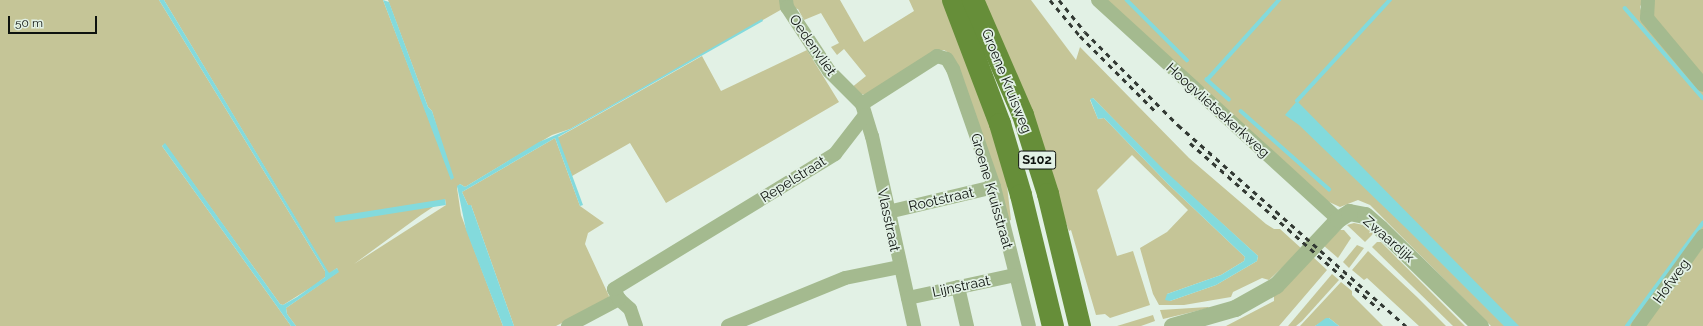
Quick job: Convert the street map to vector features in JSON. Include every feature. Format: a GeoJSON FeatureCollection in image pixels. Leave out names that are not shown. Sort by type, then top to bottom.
{"type":"FeatureCollection","features":[{"type":"Feature","properties":{"kind":"main road","name":"Groene Kruisweg"},"geometry":{"type":"LineString","coordinates":[[953,0],[986,83],[1021,195]]}},
{"type":"Feature","properties":{"kind":"main road","name":"Groene Kruisweg"},"geometry":{"type":"LineString","coordinates":[[973,0],[1023,115],[1048,194],[1080,326]]}},
{"type":"Feature","properties":{"kind":"main road","name":"Groene Kruisstraat"},"geometry":{"type":"LineString","coordinates":[[1021,195],[1053,326]]}},
{"type":"Feature","properties":{"kind":"street","name":"Oedenvliet"},"geometry":{"type":"LineString","coordinates":[[786,0],[787,7],[829,71],[863,109]]}},
{"type":"Feature","properties":{"kind":"street","name":"Hoogvlietsekerkweg"},"geometry":{"type":"LineString","coordinates":[[1098,0],[1338,219]]}},
{"type":"Feature","properties":{"kind":"street"},"geometry":{"type":"LineString","coordinates":[[1648,0],[1647,18],[1703,85]]}},
{"type":"Feature","properties":{"kind":"street","name":"Repelstraat"},"geometry":{"type":"LineString","coordinates":[[568,326],[834,154],[863,109],[938,56],[947,59]]}},
{"type":"Feature","properties":{"kind":"street","name":"Groene Kruisstraat"},"geometry":{"type":"LineString","coordinates":[[947,59],[953,69],[994,187],[1029,326]]}},
{"type":"Feature","properties":{"kind":"street","name":"Vlasstraat"},"geometry":{"type":"LineString","coordinates":[[863,109],[914,326]]}},
{"type":"Feature","properties":{"kind":"street","name":"Rootstraat"},"geometry":{"type":"LineString","coordinates":[[888,212],[994,187]]}},
{"type":"Feature","properties":{"kind":"street","name":"Zwaardijk"},"geometry":{"type":"LineString","coordinates":[[1172,326],[1205,315],[1208,321],[1246,303],[1276,285],[1338,219],[1349,212],[1365,215],[1480,326]]}},
{"type":"Feature","properties":{"kind":"street","name":"Hofweg"},"geometry":{"type":"LineString","coordinates":[[1638,326],[1703,236]]}},
{"type":"Feature","properties":{"kind":"street"},"geometry":{"type":"LineString","coordinates":[[728,326],[845,278],[899,266]]}},
{"type":"Feature","properties":{"kind":"street","name":"Lijnstraat"},"geometry":{"type":"LineString","coordinates":[[908,298],[1015,275]]}},
{"type":"Feature","properties":{"kind":"street"},"geometry":{"type":"LineString","coordinates":[[958,287],[967,326]]}},
{"type":"Feature","properties":{"kind":"street"},"geometry":{"type":"LineString","coordinates":[[617,294],[627,305],[636,326]]}},
{"type":"Feature","properties":{"kind":"green space"},"geometry":{"type":"Polygon","coordinates":[[[0,0],[159,0],[325,271],[325,277],[315,285],[283,305],[280,304],[165,144],[162,146],[291,326],[0,326],[0,0]]]}},
{"type":"Feature","properties":{"kind":"green space"},"geometry":{"type":"Polygon","coordinates":[[[164,0],[383,0],[452,180],[432,111],[428,107],[388,0],[780,0],[784,8],[570,129],[552,135],[465,187],[460,184],[457,188],[461,215],[503,326],[296,326],[287,314],[286,308],[338,272],[337,268],[329,274],[164,0]],[[445,199],[354,264],[446,205],[445,199]]]}},
{"type":"Feature","properties":{"kind":"green space"},"geometry":{"type":"Polygon","coordinates":[[[792,0],[840,0],[864,42],[914,11],[909,0],[945,0],[1005,168],[1011,220],[1007,221],[952,55],[944,50],[937,51],[865,95],[861,94],[851,88],[866,76],[844,49],[837,55],[831,47],[839,43],[821,13],[804,20],[798,9],[793,8],[792,0]]]}},
{"type":"Feature","properties":{"kind":"green space"},"geometry":{"type":"Polygon","coordinates":[[[983,0],[1031,0],[1076,60],[1080,47],[1189,158],[1266,224],[1274,229],[1280,229],[1302,249],[1269,280],[1262,278],[1233,292],[1231,297],[1184,305],[1159,305],[1153,294],[1140,248],[1167,232],[1188,210],[1132,155],[1097,190],[1117,256],[1133,251],[1150,305],[1110,318],[1105,314],[1096,315],[1071,230],[1069,231],[983,0]],[[1093,98],[1090,100],[1098,119],[1104,118],[1168,184],[1245,257],[1244,261],[1221,275],[1167,294],[1170,301],[1216,285],[1257,261],[1258,256],[1164,171],[1093,98]]]}},
{"type":"Feature","properties":{"kind":"green space"},"geometry":{"type":"Polygon","coordinates":[[[1106,0],[1643,0],[1640,7],[1644,21],[1703,90],[1703,230],[1634,326],[1491,326],[1370,205],[1358,200],[1340,207],[1327,201],[1106,0]]]}},
{"type":"Feature","properties":{"kind":"green space"},"geometry":{"type":"Polygon","coordinates":[[[1651,0],[1703,0],[1703,81],[1653,24],[1651,0]]]}},
{"type":"Feature","properties":{"kind":"green space"},"geometry":{"type":"Polygon","coordinates":[[[807,50],[839,102],[666,203],[630,143],[572,176],[557,138],[702,56],[721,91],[807,50]]]}},
{"type":"Feature","properties":{"kind":"green space"},"geometry":{"type":"Polygon","coordinates":[[[555,138],[580,206],[604,223],[588,233],[585,244],[609,296],[608,299],[556,326],[514,326],[471,205],[468,205],[462,192],[555,138]]]}},
{"type":"Feature","properties":{"kind":"green space"},"geometry":{"type":"Polygon","coordinates":[[[1354,223],[1368,226],[1376,231],[1365,242],[1347,225],[1354,223]]]}},
{"type":"Feature","properties":{"kind":"green space"},"geometry":{"type":"Polygon","coordinates":[[[1340,230],[1344,230],[1351,238],[1338,258],[1323,245],[1340,230]]]}},
{"type":"Feature","properties":{"kind":"green space"},"geometry":{"type":"Polygon","coordinates":[[[1377,242],[1381,242],[1465,326],[1453,326],[1372,247],[1377,242]]]}},
{"type":"Feature","properties":{"kind":"green space"},"geometry":{"type":"Polygon","coordinates":[[[1357,245],[1364,248],[1349,268],[1343,262],[1357,245]]]}},
{"type":"Feature","properties":{"kind":"green space"},"geometry":{"type":"Polygon","coordinates":[[[1703,247],[1703,326],[1645,326],[1703,247]]]}},
{"type":"Feature","properties":{"kind":"green space"},"geometry":{"type":"Polygon","coordinates":[[[1368,251],[1446,326],[1419,326],[1367,278],[1364,280],[1352,270],[1368,251]]]}},
{"type":"Feature","properties":{"kind":"green space"},"geometry":{"type":"Polygon","coordinates":[[[1313,257],[1327,270],[1279,326],[1226,326],[1274,301],[1274,295],[1313,257]]]}},
{"type":"Feature","properties":{"kind":"green space"},"geometry":{"type":"Polygon","coordinates":[[[1332,274],[1339,280],[1302,321],[1296,326],[1288,326],[1332,274]]]}},
{"type":"Feature","properties":{"kind":"green space"},"geometry":{"type":"Polygon","coordinates":[[[1341,282],[1352,291],[1352,295],[1383,326],[1339,326],[1329,318],[1315,326],[1300,326],[1341,282]]]}},
{"type":"Feature","properties":{"kind":"green space"},"geometry":{"type":"Polygon","coordinates":[[[1208,307],[1209,308],[1163,319],[1160,310],[1208,307]]]}},
{"type":"Feature","properties":{"kind":"green space"},"geometry":{"type":"Polygon","coordinates":[[[1153,315],[1155,321],[1141,326],[1117,326],[1153,315]]]}},
{"type":"Feature","properties":{"kind":"water"},"geometry":{"type":"Polygon","coordinates":[[[159,0],[164,0],[329,273],[337,268],[339,272],[286,308],[287,314],[296,326],[291,326],[162,146],[165,143],[280,304],[283,305],[297,297],[325,277],[325,271],[159,0]]]}},
{"type":"Feature","properties":{"kind":"water"},"geometry":{"type":"Polygon","coordinates":[[[383,0],[389,2],[428,107],[432,111],[454,178],[451,180],[383,0]]]}},
{"type":"Feature","properties":{"kind":"water"},"geometry":{"type":"Polygon","coordinates":[[[762,19],[763,21],[558,137],[583,205],[580,206],[555,138],[462,192],[468,205],[471,205],[514,326],[503,326],[466,230],[457,186],[460,184],[465,187],[539,142],[570,129],[762,19]]]}},
{"type":"Feature","properties":{"kind":"water"},"geometry":{"type":"Polygon","coordinates":[[[1093,98],[1164,170],[1258,256],[1257,261],[1216,285],[1170,301],[1165,300],[1167,294],[1221,275],[1244,261],[1245,257],[1168,184],[1104,118],[1098,119],[1090,99],[1093,98]]]}},
{"type":"Feature","properties":{"kind":"water"},"geometry":{"type":"Polygon","coordinates":[[[1297,101],[1519,326],[1504,326],[1408,230],[1299,125],[1285,115],[1297,101]]]}},
{"type":"Feature","properties":{"kind":"water"},"geometry":{"type":"Polygon","coordinates":[[[445,199],[446,205],[335,222],[334,217],[445,199]]]}},
{"type":"Feature","properties":{"kind":"water"},"geometry":{"type":"Polygon","coordinates":[[[1326,318],[1329,318],[1339,326],[1315,326],[1326,318]]]}},
{"type":"Feature","properties":{"kind":"waterway"},"geometry":{"type":"LineString","coordinates":[[1127,0],[1187,60]]}},
{"type":"Feature","properties":{"kind":"waterway"},"geometry":{"type":"LineString","coordinates":[[1229,100],[1207,80],[1279,0]]}},
{"type":"Feature","properties":{"kind":"waterway"},"geometry":{"type":"LineString","coordinates":[[1297,101],[1390,0]]}},
{"type":"Feature","properties":{"kind":"waterway"},"geometry":{"type":"LineString","coordinates":[[1625,8],[1703,98]]}},
{"type":"Feature","properties":{"kind":"waterway"},"geometry":{"type":"LineString","coordinates":[[1241,111],[1329,189]]}},
{"type":"Feature","properties":{"kind":"waterway"},"geometry":{"type":"LineString","coordinates":[[1627,326],[1703,223]]}},
{"type":"Feature","properties":{"kind":"railway"},"geometry":{"type":"LineString","coordinates":[[1050,0],[1080,36],[1156,112]]}},
{"type":"Feature","properties":{"kind":"railway"},"geometry":{"type":"LineString","coordinates":[[1059,0],[1085,32],[1178,125],[1406,326]]}},
{"type":"Feature","properties":{"kind":"railway"},"geometry":{"type":"LineString","coordinates":[[1190,143],[1379,309]]}}]}
